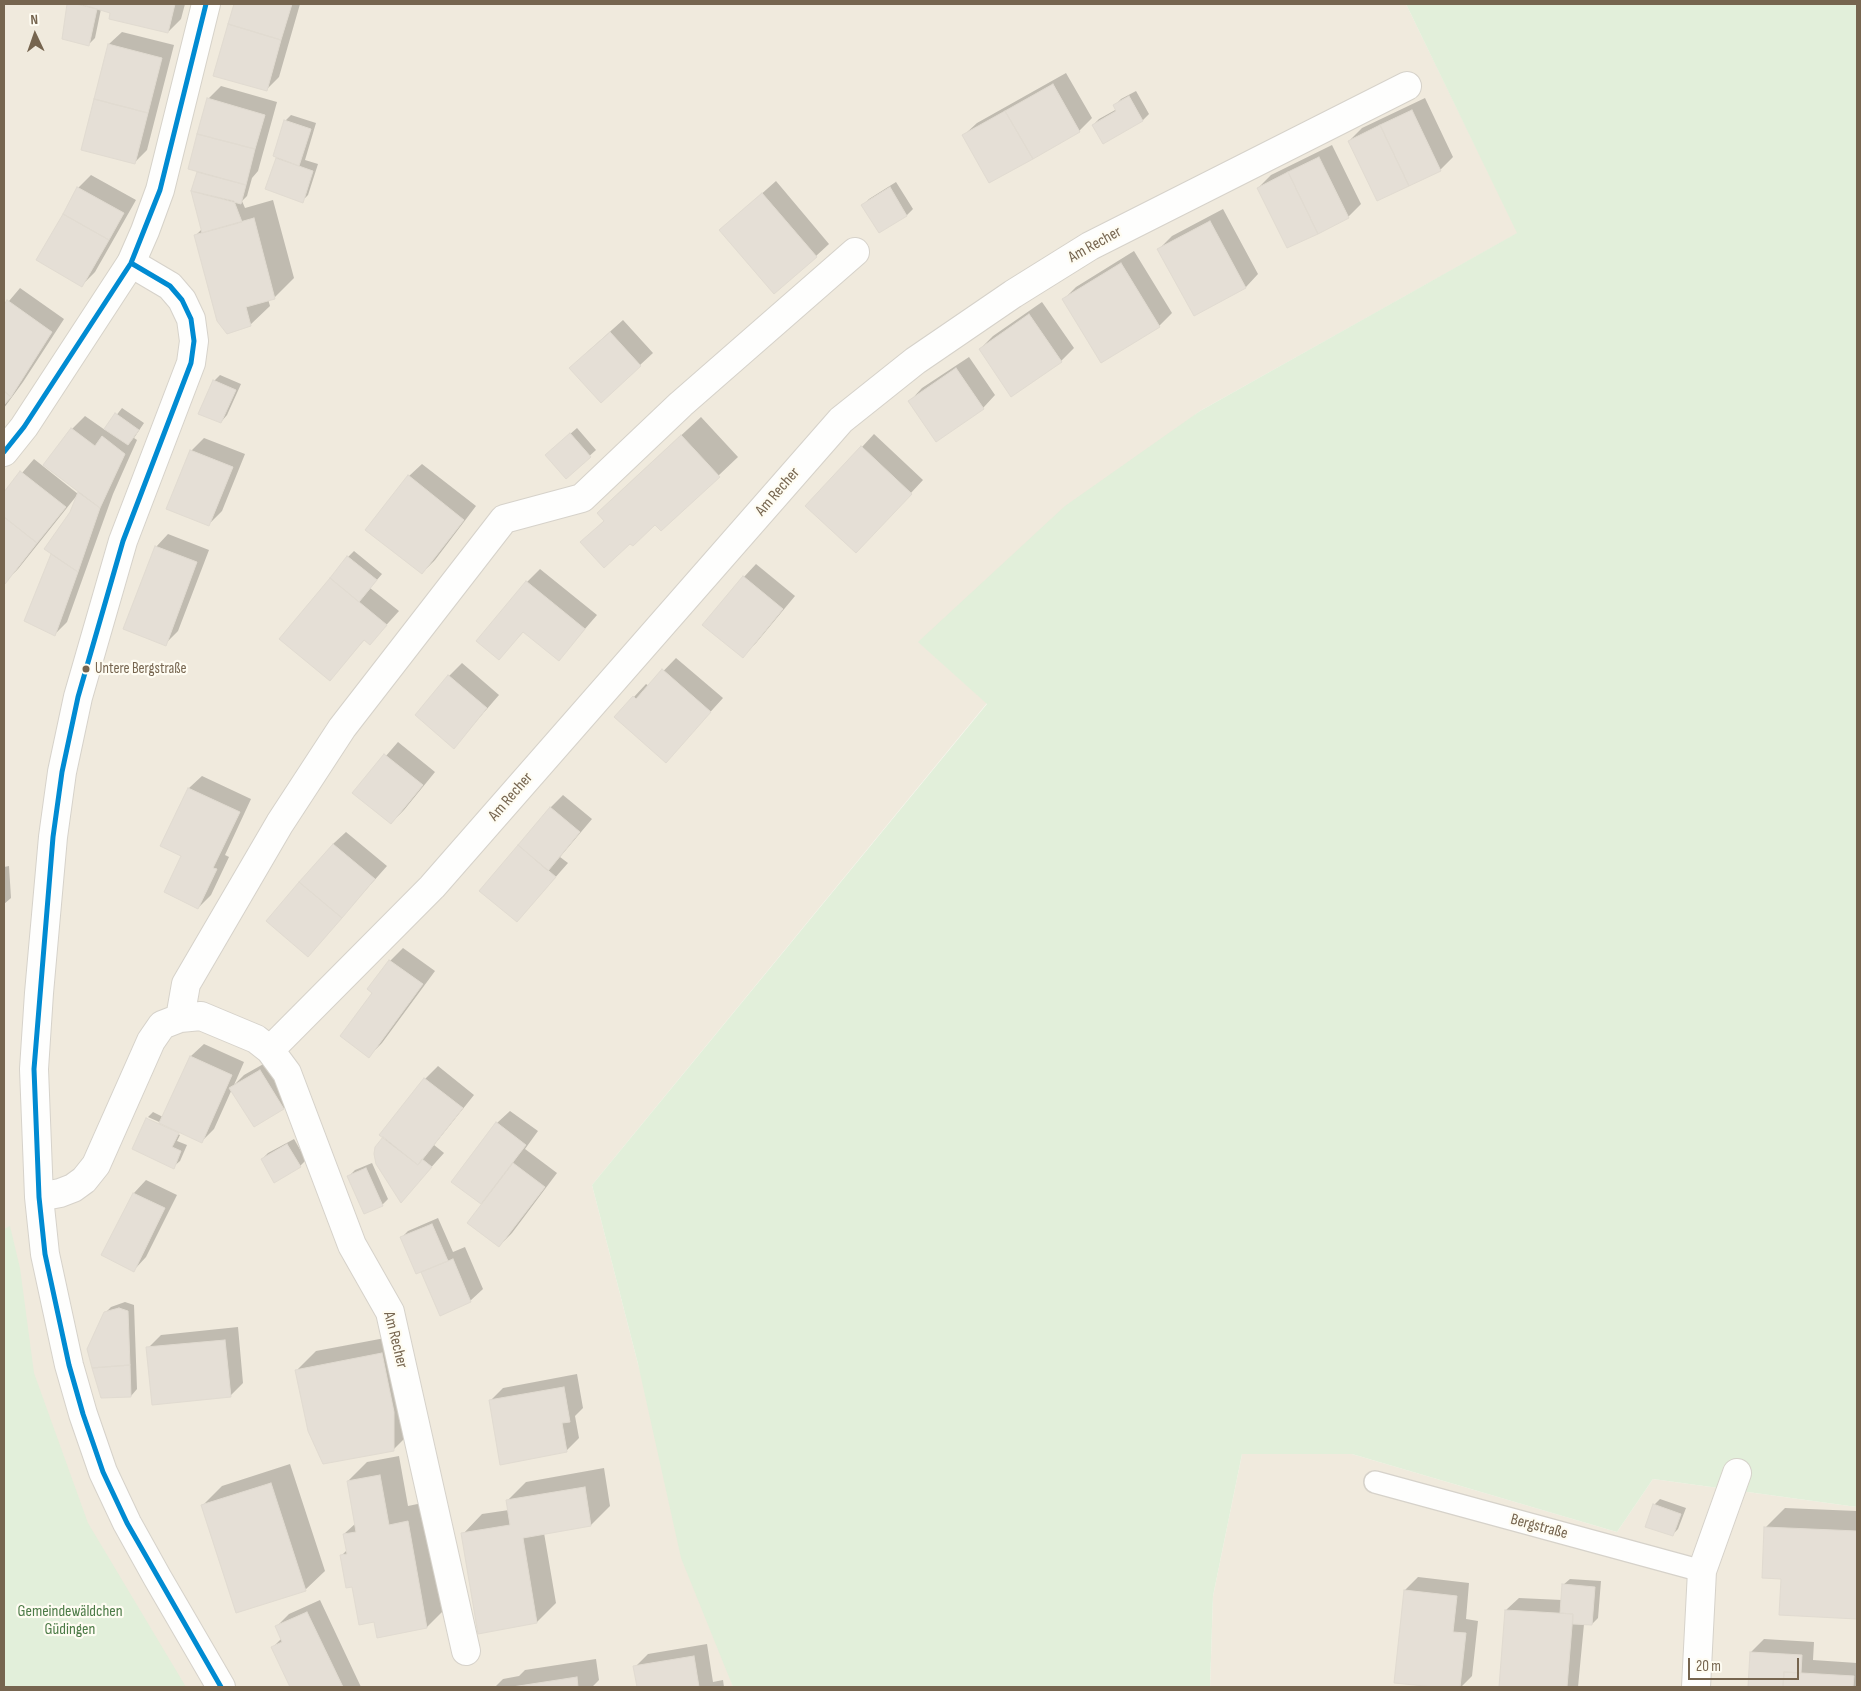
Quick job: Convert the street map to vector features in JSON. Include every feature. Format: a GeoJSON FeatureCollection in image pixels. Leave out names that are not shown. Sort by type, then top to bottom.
{"type":"FeatureCollection","features":[{"type":"Feature","properties":{"kind":"street"},"geometry":{"type":"LineString","coordinates":[[4,452],[24,426],[131,264],[160,190],[206,4]]}},
{"type":"Feature","properties":{"kind":"street","name":"Am Recher"},"geometry":{"type":"LineString","coordinates":[[270,1050],[432,887],[841,420],[914,361],[1013,294],[1090,246],[1407,86]]}},
{"type":"Feature","properties":{"kind":"street"},"geometry":{"type":"LineString","coordinates":[[180,1018],[186,984],[280,823],[342,728],[504,519],[582,498],[681,404],[855,252]]}},
{"type":"Feature","properties":{"kind":"street"},"geometry":{"type":"LineString","coordinates":[[131,264],[170,286],[182,300],[191,319],[194,341],[192,363],[121,550],[78,697],[62,772],[51,856],[38,993],[34,1069],[39,1198],[45,1254],[70,1365],[83,1414],[103,1472],[157,1576],[221,1687]]}},
{"type":"Feature","properties":{"kind":"street","name":"Am Recher"},"geometry":{"type":"LineString","coordinates":[[39,1198],[73,1188],[84,1180],[96,1165],[151,1041],[162,1026],[180,1018],[201,1016],[256,1039],[270,1050],[287,1073],[352,1244],[390,1312],[466,1651]]}},
{"type":"Feature","properties":{"kind":"street"},"geometry":{"type":"LineString","coordinates":[[1696,1687],[1702,1571],[1737,1473]]}},
{"type":"Feature","properties":{"kind":"lane","name":"Bergstraße"},"geometry":{"type":"LineString","coordinates":[[1375,1482],[1702,1571]]}},
{"type":"Feature","properties":{"kind":"shaded area"},"geometry":{"type":"Polygon","coordinates":[[[4,4],[1406,4],[1518,233],[1200,411],[919,642],[987,703],[592,1185],[638,1364],[733,1687],[4,1687],[4,4]]]}},
{"type":"Feature","properties":{"kind":"shaded area"},"geometry":{"type":"Polygon","coordinates":[[[1242,1454],[1352,1454],[1617,1532],[1653,1479],[1857,1507],[1857,1687],[1210,1687],[1213,1596],[1242,1454]]]}},
{"type":"Feature","properties":{"kind":"green space"},"geometry":{"type":"Polygon","coordinates":[[[1406,4],[1857,4],[1857,1507],[1653,1479],[1617,1532],[1352,1454],[1242,1454],[1213,1596],[1210,1687],[733,1687],[681,1558],[638,1364],[592,1185],[987,704],[918,642],[1065,506],[1200,411],[1517,233],[1406,4]]]}},
{"type":"Feature","properties":{"kind":"green space","name":"Gemeindewäldchen Güdingen"},"geometry":{"type":"Polygon","coordinates":[[[10,1226],[20,1268],[34,1373],[88,1523],[186,1687],[4,1687],[4,1229],[10,1226]]]}},
{"type":"Feature","properties":{"kind":"building"},"geometry":{"type":"Polygon","coordinates":[[[67,4],[97,9],[89,46],[62,39],[67,4]]]}},
{"type":"Feature","properties":{"kind":"building"},"geometry":{"type":"Polygon","coordinates":[[[80,4],[175,4],[168,33],[109,19],[110,13],[80,4]]]}},
{"type":"Feature","properties":{"kind":"building"},"geometry":{"type":"Polygon","coordinates":[[[234,4],[292,4],[281,40],[228,24],[234,4]]]}},
{"type":"Feature","properties":{"kind":"building"},"geometry":{"type":"Polygon","coordinates":[[[228,24],[281,40],[267,91],[213,76],[228,24]]]}},
{"type":"Feature","properties":{"kind":"building"},"geometry":{"type":"Polygon","coordinates":[[[108,44],[162,58],[148,113],[94,99],[108,44]]]}},
{"type":"Feature","properties":{"kind":"building"},"geometry":{"type":"Polygon","coordinates":[[[1053,84],[1080,132],[1033,159],[1005,111],[1053,84]]]}},
{"type":"Feature","properties":{"kind":"building"},"geometry":{"type":"Polygon","coordinates":[[[1129,96],[1143,121],[1103,144],[1092,125],[1116,111],[1113,105],[1129,96]]]}},
{"type":"Feature","properties":{"kind":"building"},"geometry":{"type":"Polygon","coordinates":[[[207,98],[265,115],[255,149],[197,134],[207,98]]]}},
{"type":"Feature","properties":{"kind":"building"},"geometry":{"type":"Polygon","coordinates":[[[94,99],[148,113],[135,164],[81,150],[94,99]]]}},
{"type":"Feature","properties":{"kind":"building"},"geometry":{"type":"Polygon","coordinates":[[[1412,110],[1441,171],[1409,186],[1380,125],[1412,110]]]}},
{"type":"Feature","properties":{"kind":"building"},"geometry":{"type":"Polygon","coordinates":[[[1005,111],[1033,159],[989,183],[962,135],[1005,111]]]}},
{"type":"Feature","properties":{"kind":"building"},"geometry":{"type":"Polygon","coordinates":[[[284,120],[311,129],[299,166],[273,156],[284,120]]]}},
{"type":"Feature","properties":{"kind":"building"},"geometry":{"type":"Polygon","coordinates":[[[1380,125],[1409,186],[1377,201],[1348,141],[1380,125]]]}},
{"type":"Feature","properties":{"kind":"building"},"geometry":{"type":"Polygon","coordinates":[[[197,134],[255,149],[246,185],[188,169],[197,134]]]}},
{"type":"Feature","properties":{"kind":"building"},"geometry":{"type":"Polygon","coordinates":[[[1319,157],[1349,218],[1318,234],[1288,172],[1319,157]]]}},
{"type":"Feature","properties":{"kind":"building"},"geometry":{"type":"Polygon","coordinates":[[[276,158],[313,171],[303,203],[265,189],[276,158]]]}},
{"type":"Feature","properties":{"kind":"building"},"geometry":{"type":"Polygon","coordinates":[[[197,172],[246,185],[241,204],[191,191],[197,172]]]}},
{"type":"Feature","properties":{"kind":"building"},"geometry":{"type":"Polygon","coordinates":[[[1288,172],[1318,234],[1287,248],[1257,188],[1288,172]]]}},
{"type":"Feature","properties":{"kind":"building"},"geometry":{"type":"Polygon","coordinates":[[[77,187],[124,213],[109,240],[63,214],[77,187]]]}},
{"type":"Feature","properties":{"kind":"building"},"geometry":{"type":"Polygon","coordinates":[[[890,187],[907,216],[879,233],[861,205],[890,187]]]}},
{"type":"Feature","properties":{"kind":"building"},"geometry":{"type":"Polygon","coordinates":[[[191,191],[234,201],[242,222],[202,233],[191,191]]]}},
{"type":"Feature","properties":{"kind":"building"},"geometry":{"type":"Polygon","coordinates":[[[762,193],[817,257],[774,294],[719,230],[762,193]]]}},
{"type":"Feature","properties":{"kind":"building"},"geometry":{"type":"Polygon","coordinates":[[[63,214],[109,240],[82,287],[36,260],[63,214]]]}},
{"type":"Feature","properties":{"kind":"building"},"geometry":{"type":"Polygon","coordinates":[[[254,218],[275,299],[246,307],[251,326],[227,334],[217,321],[194,235],[254,218]]]}},
{"type":"Feature","properties":{"kind":"building"},"geometry":{"type":"Polygon","coordinates":[[[1210,221],[1246,288],[1194,316],[1157,249],[1210,221]]]}},
{"type":"Feature","properties":{"kind":"building"},"geometry":{"type":"Polygon","coordinates":[[[1121,263],[1160,327],[1101,363],[1062,299],[1121,263]]]}},
{"type":"Feature","properties":{"kind":"building"},"geometry":{"type":"Polygon","coordinates":[[[7,300],[52,332],[11,397],[4,391],[4,305],[7,300]]]}},
{"type":"Feature","properties":{"kind":"building"},"geometry":{"type":"Polygon","coordinates":[[[1029,314],[1062,362],[1011,397],[979,349],[1029,314]]]}},
{"type":"Feature","properties":{"kind":"building"},"geometry":{"type":"Polygon","coordinates":[[[610,332],[641,366],[601,403],[569,368],[610,332]]]}},
{"type":"Feature","properties":{"kind":"building"},"geometry":{"type":"Polygon","coordinates":[[[956,368],[984,409],[936,442],[908,401],[956,368]]]}},
{"type":"Feature","properties":{"kind":"building"},"geometry":{"type":"Polygon","coordinates":[[[213,380],[236,390],[221,423],[198,414],[213,380]]]}},
{"type":"Feature","properties":{"kind":"building"},"geometry":{"type":"Polygon","coordinates":[[[4,391],[11,397],[4,405],[4,391]]]}},
{"type":"Feature","properties":{"kind":"building"},"geometry":{"type":"Polygon","coordinates":[[[115,413],[139,430],[128,445],[104,429],[115,413]]]}},
{"type":"Feature","properties":{"kind":"building"},"geometry":{"type":"Polygon","coordinates":[[[71,428],[95,446],[102,436],[125,454],[100,508],[43,465],[71,428]]]}},
{"type":"Feature","properties":{"kind":"building"},"geometry":{"type":"Polygon","coordinates":[[[570,433],[591,457],[566,479],[545,455],[570,433]]]}},
{"type":"Feature","properties":{"kind":"building"},"geometry":{"type":"Polygon","coordinates":[[[681,435],[720,477],[661,531],[655,525],[633,546],[630,544],[604,568],[580,542],[604,521],[597,513],[681,435]]]}},
{"type":"Feature","properties":{"kind":"building"},"geometry":{"type":"Polygon","coordinates":[[[861,446],[912,494],[856,553],[805,506],[861,446]]]}},
{"type":"Feature","properties":{"kind":"building"},"geometry":{"type":"Polygon","coordinates":[[[190,450],[233,467],[209,526],[166,509],[190,450]]]}},
{"type":"Feature","properties":{"kind":"building"},"geometry":{"type":"Polygon","coordinates":[[[20,471],[66,507],[37,543],[4,517],[4,492],[20,471]]]}},
{"type":"Feature","properties":{"kind":"building"},"geometry":{"type":"Polygon","coordinates":[[[408,475],[464,520],[422,574],[365,530],[408,475]]]}},
{"type":"Feature","properties":{"kind":"building"},"geometry":{"type":"Polygon","coordinates":[[[78,492],[100,508],[78,572],[44,549],[70,512],[78,492]]]}},
{"type":"Feature","properties":{"kind":"building"},"geometry":{"type":"Polygon","coordinates":[[[4,517],[37,543],[5,584],[4,583],[4,517]]]}},
{"type":"Feature","properties":{"kind":"building"},"geometry":{"type":"Polygon","coordinates":[[[155,546],[197,562],[166,646],[123,629],[155,546]]]}},
{"type":"Feature","properties":{"kind":"building"},"geometry":{"type":"Polygon","coordinates":[[[51,554],[78,572],[55,636],[24,621],[51,554]]]}},
{"type":"Feature","properties":{"kind":"building"},"geometry":{"type":"Polygon","coordinates":[[[347,556],[377,580],[359,602],[330,578],[347,556]]]}},
{"type":"Feature","properties":{"kind":"building"},"geometry":{"type":"Polygon","coordinates":[[[743,576],[783,609],[743,658],[702,625],[743,576]]]}},
{"type":"Feature","properties":{"kind":"building"},"geometry":{"type":"Polygon","coordinates":[[[330,578],[387,625],[370,645],[364,640],[330,681],[279,639],[330,578]]]}},
{"type":"Feature","properties":{"kind":"building"},"geometry":{"type":"Polygon","coordinates":[[[526,581],[585,629],[559,661],[523,632],[499,660],[476,641],[526,581]]]}},
{"type":"Feature","properties":{"kind":"building"},"geometry":{"type":"Polygon","coordinates":[[[662,669],[711,712],[666,763],[614,717],[633,696],[636,699],[662,669]]]}},
{"type":"Feature","properties":{"kind":"building"},"geometry":{"type":"Polygon","coordinates":[[[448,675],[487,708],[454,749],[415,715],[448,675]]]}},
{"type":"Feature","properties":{"kind":"building"},"geometry":{"type":"Polygon","coordinates":[[[384,754],[423,785],[391,824],[352,793],[384,754]]]}},
{"type":"Feature","properties":{"kind":"building"},"geometry":{"type":"Polygon","coordinates":[[[188,788],[240,812],[213,868],[217,869],[198,909],[164,892],[181,856],[160,846],[188,788]]]}},
{"type":"Feature","properties":{"kind":"building"},"geometry":{"type":"Polygon","coordinates":[[[550,807],[580,832],[548,871],[518,845],[550,807]]]}},
{"type":"Feature","properties":{"kind":"building"},"geometry":{"type":"Polygon","coordinates":[[[333,844],[375,879],[342,918],[299,882],[333,844]]]}},
{"type":"Feature","properties":{"kind":"building"},"geometry":{"type":"Polygon","coordinates":[[[518,845],[556,877],[517,922],[479,891],[518,845]]]}},
{"type":"Feature","properties":{"kind":"building"},"geometry":{"type":"Polygon","coordinates":[[[299,882],[342,918],[308,957],[266,921],[299,882]]]}},
{"type":"Feature","properties":{"kind":"building"},"geometry":{"type":"Polygon","coordinates":[[[389,960],[423,984],[369,1058],[340,1036],[372,993],[367,989],[389,960]]]}},
{"type":"Feature","properties":{"kind":"building"},"geometry":{"type":"Polygon","coordinates":[[[190,1056],[232,1075],[202,1143],[159,1123],[190,1056]]]}},
{"type":"Feature","properties":{"kind":"building"},"geometry":{"type":"Polygon","coordinates":[[[260,1070],[284,1109],[254,1127],[229,1088],[260,1070]]]}},
{"type":"Feature","properties":{"kind":"building"},"geometry":{"type":"Polygon","coordinates":[[[424,1078],[463,1108],[418,1165],[379,1135],[424,1078]]]}},
{"type":"Feature","properties":{"kind":"building"},"geometry":{"type":"Polygon","coordinates":[[[146,1118],[179,1133],[172,1147],[181,1151],[174,1169],[132,1149],[146,1118]]]}},
{"type":"Feature","properties":{"kind":"building"},"geometry":{"type":"Polygon","coordinates":[[[496,1122],[526,1145],[481,1204],[451,1182],[496,1122]]]}},
{"type":"Feature","properties":{"kind":"building"},"geometry":{"type":"Polygon","coordinates":[[[383,1137],[418,1165],[422,1159],[432,1167],[401,1203],[376,1164],[375,1147],[383,1137]]]}},
{"type":"Feature","properties":{"kind":"building"},"geometry":{"type":"Polygon","coordinates":[[[287,1144],[301,1167],[274,1183],[261,1159],[287,1144]]]}},
{"type":"Feature","properties":{"kind":"building"},"geometry":{"type":"Polygon","coordinates":[[[513,1163],[545,1187],[499,1247],[467,1223],[513,1163]]]}},
{"type":"Feature","properties":{"kind":"building"},"geometry":{"type":"Polygon","coordinates":[[[366,1168],[383,1206],[364,1214],[347,1176],[366,1168]]]}},
{"type":"Feature","properties":{"kind":"building"},"geometry":{"type":"Polygon","coordinates":[[[133,1193],[165,1208],[134,1272],[101,1255],[133,1193]]]}},
{"type":"Feature","properties":{"kind":"building"},"geometry":{"type":"Polygon","coordinates":[[[432,1224],[448,1261],[416,1274],[400,1237],[432,1224]]]}},
{"type":"Feature","properties":{"kind":"building"},"geometry":{"type":"Polygon","coordinates":[[[453,1259],[471,1302],[440,1316],[421,1272],[453,1259]]]}},
{"type":"Feature","properties":{"kind":"building"},"geometry":{"type":"Polygon","coordinates":[[[119,1308],[128,1311],[130,1365],[92,1368],[87,1349],[104,1312],[119,1308]]]}},
{"type":"Feature","properties":{"kind":"building"},"geometry":{"type":"Polygon","coordinates":[[[225,1340],[231,1397],[152,1405],[146,1347],[225,1340]]]}},
{"type":"Feature","properties":{"kind":"building"},"geometry":{"type":"Polygon","coordinates":[[[382,1353],[394,1412],[394,1451],[323,1464],[308,1431],[295,1370],[382,1353]]]}},
{"type":"Feature","properties":{"kind":"building"},"geometry":{"type":"Polygon","coordinates":[[[130,1365],[131,1397],[101,1398],[92,1368],[130,1365]]]}},
{"type":"Feature","properties":{"kind":"building"},"geometry":{"type":"Polygon","coordinates":[[[564,1387],[570,1422],[562,1423],[567,1452],[500,1465],[489,1400],[564,1387]]]}},
{"type":"Feature","properties":{"kind":"building"},"geometry":{"type":"Polygon","coordinates":[[[380,1475],[389,1525],[408,1521],[427,1628],[377,1638],[374,1622],[359,1625],[352,1587],[346,1588],[340,1555],[347,1554],[343,1534],[356,1532],[347,1481],[380,1475]]]}},
{"type":"Feature","properties":{"kind":"building"},"geometry":{"type":"Polygon","coordinates":[[[271,1483],[306,1591],[236,1613],[201,1505],[271,1483]]]}},
{"type":"Feature","properties":{"kind":"building"},"geometry":{"type":"Polygon","coordinates":[[[585,1487],[591,1526],[523,1538],[537,1623],[478,1634],[461,1533],[510,1525],[506,1500],[585,1487]]]}},
{"type":"Feature","properties":{"kind":"building"},"geometry":{"type":"Polygon","coordinates":[[[1653,1504],[1681,1514],[1673,1536],[1645,1527],[1653,1504]]]}},
{"type":"Feature","properties":{"kind":"building"},"geometry":{"type":"Polygon","coordinates":[[[1764,1527],[1857,1531],[1857,1619],[1779,1615],[1781,1579],[1762,1578],[1764,1527]]]}},
{"type":"Feature","properties":{"kind":"building"},"geometry":{"type":"Polygon","coordinates":[[[1562,1584],[1595,1587],[1592,1625],[1573,1624],[1573,1614],[1560,1613],[1562,1584]]]}},
{"type":"Feature","properties":{"kind":"building"},"geometry":{"type":"Polygon","coordinates":[[[1404,1590],[1457,1596],[1453,1632],[1466,1633],[1460,1687],[1435,1687],[1394,1683],[1404,1590]]]}},
{"type":"Feature","properties":{"kind":"building"},"geometry":{"type":"Polygon","coordinates":[[[1505,1610],[1573,1614],[1567,1687],[1499,1687],[1505,1610]]]}},
{"type":"Feature","properties":{"kind":"building"},"geometry":{"type":"Polygon","coordinates":[[[307,1612],[343,1687],[290,1687],[271,1647],[282,1642],[275,1626],[307,1612]]]}},
{"type":"Feature","properties":{"kind":"building"},"geometry":{"type":"Polygon","coordinates":[[[1750,1652],[1802,1655],[1801,1673],[1784,1672],[1783,1687],[1748,1687],[1750,1652]]]}},
{"type":"Feature","properties":{"kind":"building"},"geometry":{"type":"Polygon","coordinates":[[[694,1656],[699,1687],[637,1687],[633,1666],[694,1656]]]}},
{"type":"Feature","properties":{"kind":"building"},"geometry":{"type":"Polygon","coordinates":[[[1784,1672],[1854,1676],[1853,1687],[1783,1687],[1784,1672]]]}},
{"type":"Feature","properties":{"kind":"building"},"geometry":{"type":"Polygon","coordinates":[[[577,1677],[578,1687],[512,1687],[577,1677]]]}},
{"type":"Feature","properties":{"kind":"transit line"},"geometry":{"type":"LineString","coordinates":[[4,452],[24,427],[131,263],[160,190],[206,4]]}},
{"type":"Feature","properties":{"kind":"transit line"},"geometry":{"type":"LineString","coordinates":[[131,263],[170,286],[182,300],[191,319],[194,341],[191,363],[123,541],[78,697],[62,772],[53,837],[34,1069],[39,1197],[45,1254],[69,1365],[103,1472],[127,1523],[221,1687]]}},
{"type":"Feature","properties":{"kind":"place","name":"Untere Bergstraße"},"geometry":{"type":"Point","coordinates":[86,669]}}]}
